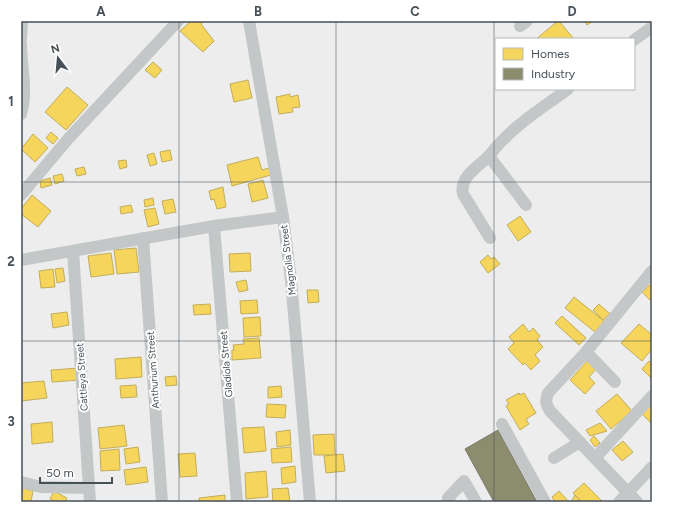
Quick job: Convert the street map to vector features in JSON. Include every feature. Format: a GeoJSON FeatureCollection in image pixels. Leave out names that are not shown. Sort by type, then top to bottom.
{"type":"FeatureCollection","features":[{"type":"Feature","properties":{"kind":"street"},"geometry":{"type":"LineString","coordinates":[[21,39],[22,21]]}},
{"type":"Feature","properties":{"kind":"street"},"geometry":{"type":"LineString","coordinates":[[21,195],[68,139],[178,21]]}},
{"type":"Feature","properties":{"kind":"street","name":"Magnolia Street"},"geometry":{"type":"LineString","coordinates":[[249,21],[283,217],[291,280],[310,502]]}},
{"type":"Feature","properties":{"kind":"street"},"geometry":{"type":"LineString","coordinates":[[635,39],[652,27]]}},
{"type":"Feature","properties":{"kind":"street"},"geometry":{"type":"LineString","coordinates":[[21,44],[26,88],[21,114]]}},
{"type":"Feature","properties":{"kind":"street"},"geometry":{"type":"LineString","coordinates":[[490,238],[463,194],[461,188],[466,178],[514,129],[567,90]]}},
{"type":"Feature","properties":{"kind":"street"},"geometry":{"type":"LineString","coordinates":[[489,156],[526,206]]}},
{"type":"Feature","properties":{"kind":"street"},"geometry":{"type":"LineString","coordinates":[[21,260],[214,226],[283,217]]}},
{"type":"Feature","properties":{"kind":"street","name":"Gladiola Street"},"geometry":{"type":"LineString","coordinates":[[214,226],[237,502]]}},
{"type":"Feature","properties":{"kind":"street","name":"Anthurium Street"},"geometry":{"type":"LineString","coordinates":[[143,238],[162,502]]}},
{"type":"Feature","properties":{"kind":"street","name":"Cattleya Street"},"geometry":{"type":"LineString","coordinates":[[73,251],[90,502]]}},
{"type":"Feature","properties":{"kind":"street"},"geometry":{"type":"LineString","coordinates":[[637,502],[550,411],[545,399],[548,393],[586,352],[652,271]]}},
{"type":"Feature","properties":{"kind":"street"},"geometry":{"type":"LineString","coordinates":[[586,352],[615,382]]}},
{"type":"Feature","properties":{"kind":"street"},"geometry":{"type":"LineString","coordinates":[[595,458],[652,396]]}},
{"type":"Feature","properties":{"kind":"street"},"geometry":{"type":"LineString","coordinates":[[502,424],[545,502]]}},
{"type":"Feature","properties":{"kind":"street"},"geometry":{"type":"LineString","coordinates":[[554,458],[580,442]]}},
{"type":"Feature","properties":{"kind":"street"},"geometry":{"type":"LineString","coordinates":[[619,502],[652,467]]}},
{"type":"Feature","properties":{"kind":"street"},"geometry":{"type":"LineString","coordinates":[[450,502],[448,498],[464,481],[476,502]]}},
{"type":"Feature","properties":{"kind":"street"},"geometry":{"type":"LineString","coordinates":[[21,482],[41,487],[89,488]]}},
{"type":"Feature","properties":{"kind":"building: Homes"},"geometry":{"type":"Polygon","coordinates":[[[191,21],[204,21],[201,24],[214,41],[203,52],[180,31],[191,21]]]}},
{"type":"Feature","properties":{"kind":"building: Homes"},"geometry":{"type":"Polygon","coordinates":[[[558,21],[573,38],[537,38],[558,21]]]}},
{"type":"Feature","properties":{"kind":"building: Homes"},"geometry":{"type":"Polygon","coordinates":[[[584,21],[593,21],[587,25],[584,21]]]}},
{"type":"Feature","properties":{"kind":"building: Homes"},"geometry":{"type":"Polygon","coordinates":[[[153,62],[162,70],[155,78],[145,70],[153,62]]]}},
{"type":"Feature","properties":{"kind":"building: Homes"},"geometry":{"type":"Polygon","coordinates":[[[248,80],[252,98],[234,102],[230,84],[248,80]]]}},
{"type":"Feature","properties":{"kind":"building: Homes"},"geometry":{"type":"Polygon","coordinates":[[[67,87],[88,105],[66,130],[45,112],[67,87]]]}},
{"type":"Feature","properties":{"kind":"building: Homes"},"geometry":{"type":"Polygon","coordinates":[[[290,94],[290,97],[298,95],[300,107],[292,108],[293,112],[279,114],[276,97],[290,94]]]}},
{"type":"Feature","properties":{"kind":"building: Homes"},"geometry":{"type":"Polygon","coordinates":[[[51,132],[58,138],[53,144],[46,138],[51,132]]]}},
{"type":"Feature","properties":{"kind":"building: Homes"},"geometry":{"type":"Polygon","coordinates":[[[33,134],[48,148],[35,162],[21,149],[33,134]]]}},
{"type":"Feature","properties":{"kind":"building: Homes"},"geometry":{"type":"Polygon","coordinates":[[[170,150],[172,160],[162,162],[160,152],[170,150]]]}},
{"type":"Feature","properties":{"kind":"building: Homes"},"geometry":{"type":"Polygon","coordinates":[[[154,153],[157,164],[150,166],[147,155],[154,153]]]}},
{"type":"Feature","properties":{"kind":"building: Homes"},"geometry":{"type":"Polygon","coordinates":[[[258,157],[262,170],[269,168],[271,175],[232,186],[227,165],[258,157]]]}},
{"type":"Feature","properties":{"kind":"building: Homes"},"geometry":{"type":"Polygon","coordinates":[[[126,160],[127,167],[120,169],[118,161],[126,160]]]}},
{"type":"Feature","properties":{"kind":"building: Homes"},"geometry":{"type":"Polygon","coordinates":[[[84,167],[86,174],[77,176],[75,169],[84,167]]]}},
{"type":"Feature","properties":{"kind":"building: Homes"},"geometry":{"type":"Polygon","coordinates":[[[62,174],[64,181],[55,184],[53,176],[62,174]]]}},
{"type":"Feature","properties":{"kind":"building: Homes"},"geometry":{"type":"Polygon","coordinates":[[[50,178],[52,185],[41,188],[40,181],[50,178]]]}},
{"type":"Feature","properties":{"kind":"building: Homes"},"geometry":{"type":"Polygon","coordinates":[[[263,180],[268,198],[252,202],[248,184],[263,180]]]}},
{"type":"Feature","properties":{"kind":"building: Homes"},"geometry":{"type":"Polygon","coordinates":[[[223,187],[226,207],[217,209],[214,199],[211,200],[209,191],[223,187]]]}},
{"type":"Feature","properties":{"kind":"building: Homes"},"geometry":{"type":"Polygon","coordinates":[[[32,195],[51,211],[38,227],[21,214],[21,209],[32,195]]]}},
{"type":"Feature","properties":{"kind":"building: Homes"},"geometry":{"type":"Polygon","coordinates":[[[153,198],[154,205],[145,207],[144,200],[153,198]]]}},
{"type":"Feature","properties":{"kind":"building: Homes"},"geometry":{"type":"Polygon","coordinates":[[[173,199],[176,212],[165,214],[162,201],[173,199]]]}},
{"type":"Feature","properties":{"kind":"building: Homes"},"geometry":{"type":"Polygon","coordinates":[[[131,205],[133,212],[121,214],[120,207],[131,205]]]}},
{"type":"Feature","properties":{"kind":"building: Homes"},"geometry":{"type":"Polygon","coordinates":[[[155,208],[159,224],[148,227],[144,210],[155,208]]]}},
{"type":"Feature","properties":{"kind":"building: Homes"},"geometry":{"type":"Polygon","coordinates":[[[520,216],[531,232],[518,241],[507,225],[520,216]]]}},
{"type":"Feature","properties":{"kind":"building: Homes"},"geometry":{"type":"Polygon","coordinates":[[[136,248],[139,272],[117,274],[114,250],[136,248]]]}},
{"type":"Feature","properties":{"kind":"building: Homes"},"geometry":{"type":"Polygon","coordinates":[[[111,253],[114,274],[91,277],[88,256],[111,253]]]}},
{"type":"Feature","properties":{"kind":"building: Homes"},"geometry":{"type":"Polygon","coordinates":[[[250,253],[251,271],[230,272],[229,254],[250,253]]]}},
{"type":"Feature","properties":{"kind":"building: Homes"},"geometry":{"type":"Polygon","coordinates":[[[488,255],[491,259],[494,257],[500,264],[488,273],[480,262],[488,255]]]}},
{"type":"Feature","properties":{"kind":"building: Homes"},"geometry":{"type":"Polygon","coordinates":[[[63,268],[65,281],[57,283],[55,269],[63,268]]]}},
{"type":"Feature","properties":{"kind":"building: Homes"},"geometry":{"type":"Polygon","coordinates":[[[53,269],[55,287],[41,288],[39,271],[53,269]]]}},
{"type":"Feature","properties":{"kind":"building: Homes"},"geometry":{"type":"Polygon","coordinates":[[[246,280],[248,290],[239,292],[236,282],[246,280]]]}},
{"type":"Feature","properties":{"kind":"building: Homes"},"geometry":{"type":"Polygon","coordinates":[[[652,283],[652,298],[650,300],[642,292],[652,283]]]}},
{"type":"Feature","properties":{"kind":"building: Homes"},"geometry":{"type":"Polygon","coordinates":[[[307,290],[318,290],[319,302],[308,303],[307,290]]]}},
{"type":"Feature","properties":{"kind":"building: Homes"},"geometry":{"type":"Polygon","coordinates":[[[574,297],[604,321],[595,332],[565,308],[574,297]]]}},
{"type":"Feature","properties":{"kind":"building: Homes"},"geometry":{"type":"Polygon","coordinates":[[[257,300],[258,313],[241,314],[240,301],[257,300]]]}},
{"type":"Feature","properties":{"kind":"building: Homes"},"geometry":{"type":"Polygon","coordinates":[[[210,304],[211,314],[194,315],[193,305],[210,304]]]}},
{"type":"Feature","properties":{"kind":"building: Homes"},"geometry":{"type":"Polygon","coordinates":[[[599,304],[610,314],[603,320],[593,310],[599,304]]]}},
{"type":"Feature","properties":{"kind":"building: Homes"},"geometry":{"type":"Polygon","coordinates":[[[67,312],[69,325],[53,328],[51,314],[67,312]]]}},
{"type":"Feature","properties":{"kind":"building: Homes"},"geometry":{"type":"Polygon","coordinates":[[[562,316],[586,338],[579,345],[555,323],[562,316]]]}},
{"type":"Feature","properties":{"kind":"building: Homes"},"geometry":{"type":"Polygon","coordinates":[[[260,317],[261,336],[244,337],[243,318],[260,317]]]}},
{"type":"Feature","properties":{"kind":"building: Homes"},"geometry":{"type":"Polygon","coordinates":[[[523,324],[529,332],[533,328],[540,336],[537,340],[543,347],[535,355],[540,361],[531,370],[525,363],[523,365],[508,349],[514,343],[509,337],[523,324]]]}},
{"type":"Feature","properties":{"kind":"building: Homes"},"geometry":{"type":"Polygon","coordinates":[[[639,324],[652,335],[652,349],[642,361],[621,343],[639,324]]]}},
{"type":"Feature","properties":{"kind":"building: Homes"},"geometry":{"type":"Polygon","coordinates":[[[259,338],[261,358],[232,360],[232,350],[234,350],[233,345],[244,344],[243,339],[259,338]]]}},
{"type":"Feature","properties":{"kind":"building: Homes"},"geometry":{"type":"Polygon","coordinates":[[[141,357],[142,377],[116,379],[115,359],[141,357]]]}},
{"type":"Feature","properties":{"kind":"building: Homes"},"geometry":{"type":"Polygon","coordinates":[[[588,360],[597,368],[589,377],[595,383],[585,394],[570,380],[588,360]]]}},
{"type":"Feature","properties":{"kind":"building: Homes"},"geometry":{"type":"Polygon","coordinates":[[[649,361],[652,364],[652,379],[642,369],[649,361]]]}},
{"type":"Feature","properties":{"kind":"building: Homes"},"geometry":{"type":"Polygon","coordinates":[[[79,368],[80,380],[52,382],[51,370],[79,368]]]}},
{"type":"Feature","properties":{"kind":"building: Homes"},"geometry":{"type":"Polygon","coordinates":[[[176,376],[177,385],[166,386],[165,377],[176,376]]]}},
{"type":"Feature","properties":{"kind":"building: Homes"},"geometry":{"type":"Polygon","coordinates":[[[44,381],[47,398],[21,401],[21,383],[44,381]]]}},
{"type":"Feature","properties":{"kind":"building: Homes"},"geometry":{"type":"Polygon","coordinates":[[[136,385],[137,397],[121,398],[120,386],[136,385]]]}},
{"type":"Feature","properties":{"kind":"building: Homes"},"geometry":{"type":"Polygon","coordinates":[[[281,386],[282,397],[268,398],[268,387],[281,386]]]}},
{"type":"Feature","properties":{"kind":"building: Homes"},"geometry":{"type":"Polygon","coordinates":[[[519,393],[520,395],[524,393],[536,413],[526,419],[529,424],[520,430],[506,406],[509,404],[506,400],[519,393]]]}},
{"type":"Feature","properties":{"kind":"building: Homes"},"geometry":{"type":"Polygon","coordinates":[[[617,394],[632,411],[611,429],[596,411],[617,394]]]}},
{"type":"Feature","properties":{"kind":"building: Homes"},"geometry":{"type":"Polygon","coordinates":[[[652,401],[652,424],[640,412],[652,401]]]}},
{"type":"Feature","properties":{"kind":"building: Homes"},"geometry":{"type":"Polygon","coordinates":[[[267,404],[286,405],[285,418],[266,417],[267,404]]]}},
{"type":"Feature","properties":{"kind":"building: Homes"},"geometry":{"type":"Polygon","coordinates":[[[52,422],[53,442],[32,444],[31,424],[52,422]]]}},
{"type":"Feature","properties":{"kind":"building: Homes"},"geometry":{"type":"Polygon","coordinates":[[[600,423],[607,431],[590,436],[586,430],[600,423]]]}},
{"type":"Feature","properties":{"kind":"building: Homes"},"geometry":{"type":"Polygon","coordinates":[[[124,425],[127,446],[100,449],[98,428],[124,425]]]}},
{"type":"Feature","properties":{"kind":"building: Homes"},"geometry":{"type":"Polygon","coordinates":[[[264,427],[266,451],[244,453],[242,428],[264,427]]]}},
{"type":"Feature","properties":{"kind":"building: Homes"},"geometry":{"type":"Polygon","coordinates":[[[290,430],[291,445],[277,447],[276,432],[290,430]]]}},
{"type":"Feature","properties":{"kind":"building: Homes"},"geometry":{"type":"Polygon","coordinates":[[[334,434],[335,455],[314,455],[313,435],[334,434]]]}},
{"type":"Feature","properties":{"kind":"building: Homes"},"geometry":{"type":"Polygon","coordinates":[[[594,436],[600,443],[595,447],[590,440],[594,436]]]}},
{"type":"Feature","properties":{"kind":"building: Homes"},"geometry":{"type":"Polygon","coordinates":[[[623,441],[633,452],[622,461],[612,450],[623,441]]]}},
{"type":"Feature","properties":{"kind":"building: Homes"},"geometry":{"type":"Polygon","coordinates":[[[138,447],[140,462],[126,464],[124,449],[138,447]]]}},
{"type":"Feature","properties":{"kind":"building: Homes"},"geometry":{"type":"Polygon","coordinates":[[[291,447],[292,462],[272,463],[271,449],[291,447]]]}},
{"type":"Feature","properties":{"kind":"building: Homes"},"geometry":{"type":"Polygon","coordinates":[[[119,449],[120,470],[101,471],[100,451],[119,449]]]}},
{"type":"Feature","properties":{"kind":"building: Homes"},"geometry":{"type":"Polygon","coordinates":[[[195,453],[197,476],[180,477],[178,454],[195,453]]]}},
{"type":"Feature","properties":{"kind":"building: Homes"},"geometry":{"type":"Polygon","coordinates":[[[343,454],[345,471],[326,473],[324,456],[343,454]]]}},
{"type":"Feature","properties":{"kind":"building: Homes"},"geometry":{"type":"Polygon","coordinates":[[[295,466],[296,482],[282,484],[281,468],[295,466]]]}},
{"type":"Feature","properties":{"kind":"building: Homes"},"geometry":{"type":"Polygon","coordinates":[[[146,467],[148,482],[126,485],[124,470],[146,467]]]}},
{"type":"Feature","properties":{"kind":"building: Homes"},"geometry":{"type":"Polygon","coordinates":[[[266,471],[268,497],[246,499],[245,473],[266,471]]]}},
{"type":"Feature","properties":{"kind":"building: Homes"},"geometry":{"type":"Polygon","coordinates":[[[584,483],[603,502],[582,502],[573,493],[584,483]]]}},
{"type":"Feature","properties":{"kind":"building: Homes"},"geometry":{"type":"Polygon","coordinates":[[[23,488],[33,491],[31,502],[21,502],[23,488]]]}},
{"type":"Feature","properties":{"kind":"building: Homes"},"geometry":{"type":"Polygon","coordinates":[[[288,488],[290,502],[273,502],[272,489],[288,488]]]}},
{"type":"Feature","properties":{"kind":"building: Homes"},"geometry":{"type":"Polygon","coordinates":[[[54,491],[67,498],[65,502],[56,502],[50,499],[54,491]]]}},
{"type":"Feature","properties":{"kind":"building: Homes"},"geometry":{"type":"Polygon","coordinates":[[[559,491],[569,502],[555,502],[552,497],[559,491]]]}},
{"type":"Feature","properties":{"kind":"building: Homes"},"geometry":{"type":"Polygon","coordinates":[[[225,495],[225,502],[199,502],[199,498],[225,495]]]}},
{"type":"Feature","properties":{"kind":"building: Homes"},"geometry":{"type":"Polygon","coordinates":[[[575,495],[581,502],[571,502],[575,495]]]}},
{"type":"Feature","properties":{"kind":"building: Industry"},"geometry":{"type":"Polygon","coordinates":[[[498,430],[537,502],[494,502],[465,449],[498,430]]]}}]}
